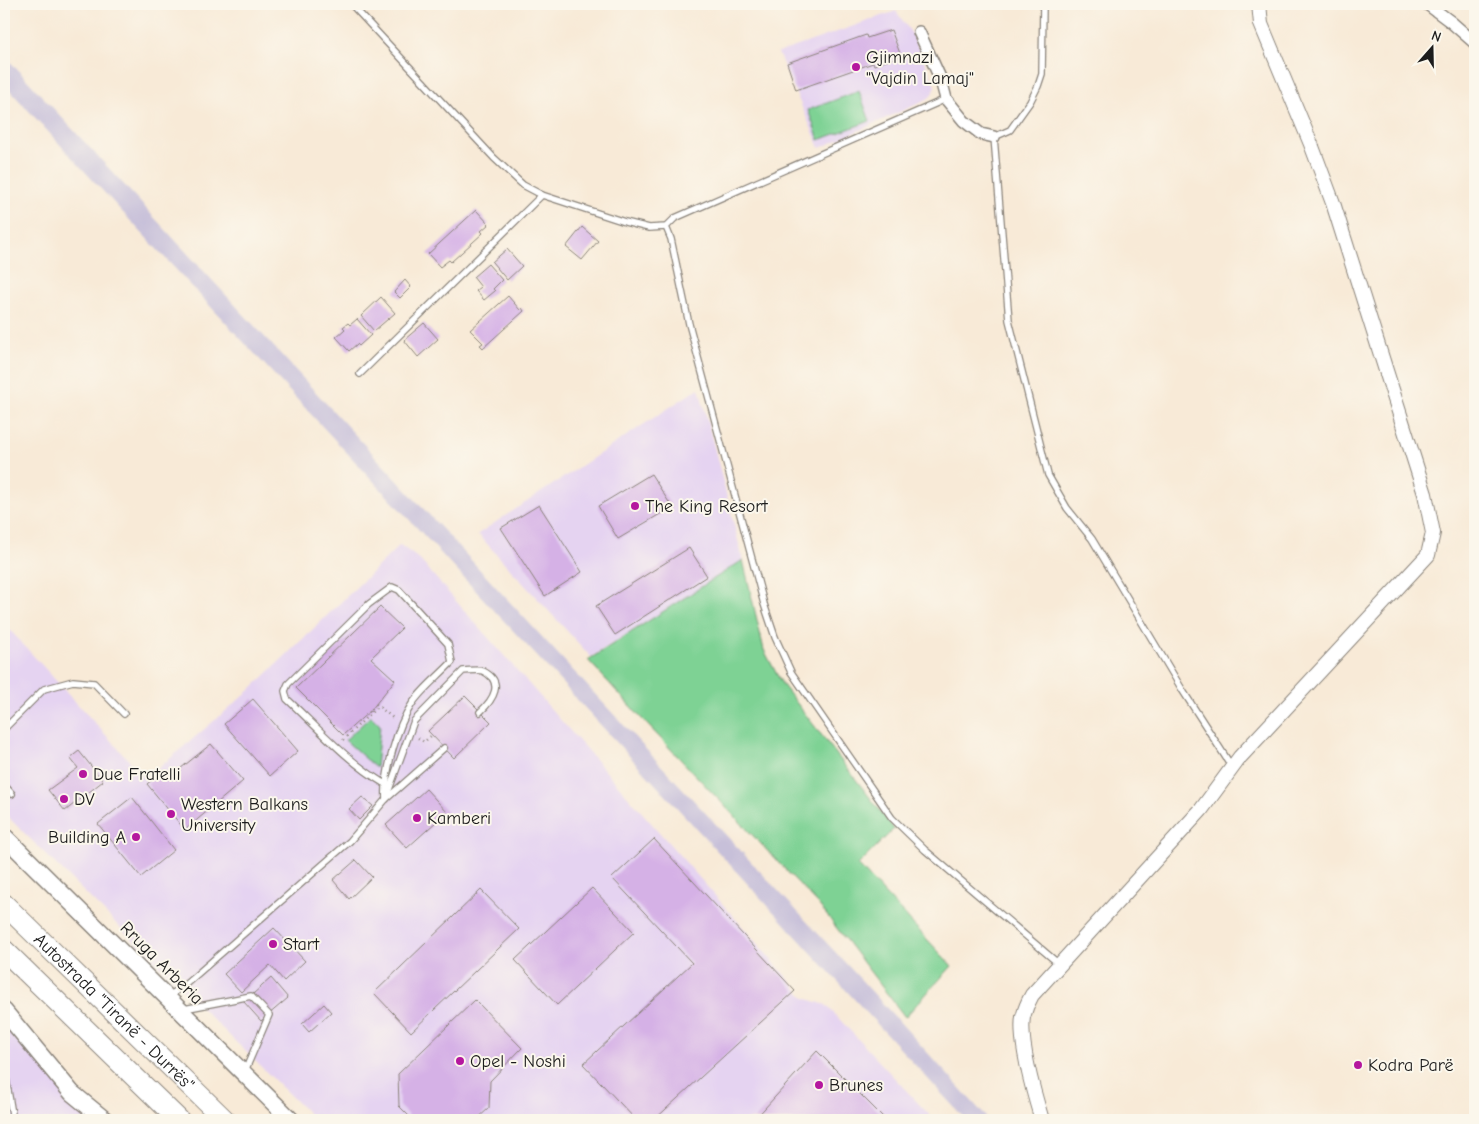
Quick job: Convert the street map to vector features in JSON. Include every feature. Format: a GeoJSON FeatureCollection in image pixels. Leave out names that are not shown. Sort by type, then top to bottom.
{"type":"FeatureCollection","features":[{"type":"Feature","properties":{"kind":"highway","name":"Autostrada \"Tiranë - Durrës\""},"geometry":{"type":"LineString","coordinates":[[4,904],[225,1120]]}},
{"type":"Feature","properties":{"kind":"highway","name":"Autostrada \"Tiranë - Durrës\""},"geometry":{"type":"LineString","coordinates":[[4,950],[179,1120]]}},
{"type":"Feature","properties":{"kind":"main road","name":"Rruga Arberia"},"geometry":{"type":"LineString","coordinates":[[4,836],[292,1120]]}},
{"type":"Feature","properties":{"kind":"main road"},"geometry":{"type":"LineString","coordinates":[[4,1011],[72,1093],[105,1120]]}},
{"type":"Feature","properties":{"kind":"street"},"geometry":{"type":"LineString","coordinates":[[1042,1120],[1024,1046],[1023,1016],[1032,995],[1201,810],[1232,767],[1428,555],[1433,533],[1422,485],[1336,212],[1312,144],[1261,24],[1259,4]]}},
{"type":"Feature","properties":{"kind":"street"},"geometry":{"type":"LineString","coordinates":[[1427,4],[1475,43]]}},
{"type":"Feature","properties":{"kind":"street"},"geometry":{"type":"LineString","coordinates":[[919,32],[941,80],[946,99],[964,121],[981,134],[994,136]]}},
{"type":"Feature","properties":{"kind":"lane"},"geometry":{"type":"LineString","coordinates":[[351,4],[494,158],[523,186],[542,195],[649,228],[666,227],[675,218],[946,99]]}},
{"type":"Feature","properties":{"kind":"lane"},"geometry":{"type":"LineString","coordinates":[[1043,4],[1042,74],[1038,86],[1030,102],[1010,130],[994,136],[1009,320],[1048,475],[1067,508],[1092,540],[1232,767]]}},
{"type":"Feature","properties":{"kind":"lane"},"geometry":{"type":"LineString","coordinates":[[360,374],[542,195]]}},
{"type":"Feature","properties":{"kind":"lane"},"geometry":{"type":"LineString","coordinates":[[666,227],[671,239],[689,324],[764,604],[774,636],[791,672],[892,818],[925,850],[1060,964]]}},
{"type":"Feature","properties":{"kind":"lane"},"geometry":{"type":"LineString","coordinates":[[385,784],[366,772],[337,746],[287,699],[285,691],[288,684],[369,604],[392,587],[399,590],[448,644],[452,662],[412,704],[398,730],[385,784],[386,799]]}},
{"type":"Feature","properties":{"kind":"lane"},"geometry":{"type":"LineString","coordinates":[[386,799],[414,721],[463,671],[482,670],[493,678],[496,688],[491,702],[480,712]]}},
{"type":"Feature","properties":{"kind":"lane"},"geometry":{"type":"LineString","coordinates":[[4,729],[44,690],[72,681],[94,683],[124,714]]}},
{"type":"Feature","properties":{"kind":"lane"},"geometry":{"type":"LineString","coordinates":[[168,997],[187,984],[350,841],[386,799],[444,748]]}},
{"type":"Feature","properties":{"kind":"lane"},"geometry":{"type":"LineString","coordinates":[[4,785],[12,794]]}},
{"type":"Feature","properties":{"kind":"lane"},"geometry":{"type":"LineString","coordinates":[[181,1010],[251,996],[269,1015],[244,1073]]}},
{"type":"Feature","properties":{"kind":"lane"},"geometry":{"type":"LineString","coordinates":[[4,1067],[13,1120]]}},
{"type":"Feature","properties":{"kind":"path"},"geometry":{"type":"LineString","coordinates":[[337,746],[378,706]]}},
{"type":"Feature","properties":{"kind":"shaded area","name":"Gjimnazi \"Vajdin Lamaj\""},"geometry":{"type":"Polygon","coordinates":[[[896,11],[912,34],[935,86],[933,92],[924,101],[820,148],[778,53],[896,11]]]}},
{"type":"Feature","properties":{"kind":"shaded area"},"geometry":{"type":"Polygon","coordinates":[[[4,55],[989,1120],[966,1120],[126,216],[4,84],[4,55]]]}},
{"type":"Feature","properties":{"kind":"shaded area"},"geometry":{"type":"Polygon","coordinates":[[[699,388],[743,560],[591,657],[478,534],[699,388]]]}},
{"type":"Feature","properties":{"kind":"shaded area"},"geometry":{"type":"Polygon","coordinates":[[[400,545],[419,559],[805,998],[826,1005],[934,1120],[315,1120],[4,813],[4,631],[8,628],[146,779],[249,691],[400,545]]]}},
{"type":"Feature","properties":{"kind":"shaded area"},"geometry":{"type":"Polygon","coordinates":[[[4,1011],[104,1120],[13,1120],[4,1067],[4,1011]]]}},
{"type":"Feature","properties":{"kind":"green space"},"geometry":{"type":"Polygon","coordinates":[[[859,91],[870,121],[819,140],[808,110],[859,91]]]}},
{"type":"Feature","properties":{"kind":"green space"},"geometry":{"type":"Polygon","coordinates":[[[743,560],[764,650],[782,684],[895,830],[858,865],[952,966],[905,1017],[819,905],[588,660],[743,560]]]}},
{"type":"Feature","properties":{"kind":"green space"},"geometry":{"type":"Polygon","coordinates":[[[371,716],[380,725],[376,768],[345,740],[371,716]]]}},
{"type":"Feature","properties":{"kind":"building"},"geometry":{"type":"Polygon","coordinates":[[[891,30],[901,56],[874,65],[873,63],[796,90],[787,63],[866,35],[867,38],[891,30]]]}},
{"type":"Feature","properties":{"kind":"building"},"geometry":{"type":"Polygon","coordinates":[[[476,210],[489,224],[481,231],[483,233],[451,262],[449,260],[440,267],[428,254],[476,210]]]}},
{"type":"Feature","properties":{"kind":"building"},"geometry":{"type":"Polygon","coordinates":[[[582,227],[598,241],[582,260],[566,247],[582,227]]]}},
{"type":"Feature","properties":{"kind":"building"},"geometry":{"type":"Polygon","coordinates":[[[507,249],[522,266],[507,280],[492,262],[507,249]]]}},
{"type":"Feature","properties":{"kind":"building"},"geometry":{"type":"Polygon","coordinates":[[[488,264],[502,280],[493,289],[495,291],[484,300],[476,291],[481,287],[473,277],[488,264]]]}},
{"type":"Feature","properties":{"kind":"building"},"geometry":{"type":"Polygon","coordinates":[[[405,280],[411,287],[400,298],[394,292],[405,280]]]}},
{"type":"Feature","properties":{"kind":"building"},"geometry":{"type":"Polygon","coordinates":[[[508,296],[520,310],[522,308],[524,311],[483,348],[480,345],[483,343],[470,330],[508,296]]]}},
{"type":"Feature","properties":{"kind":"building"},"geometry":{"type":"Polygon","coordinates":[[[381,297],[395,313],[374,331],[361,316],[381,297]]]}},
{"type":"Feature","properties":{"kind":"building"},"geometry":{"type":"Polygon","coordinates":[[[357,319],[371,335],[359,346],[357,344],[349,351],[336,337],[345,329],[343,327],[348,323],[350,325],[357,319]]]}},
{"type":"Feature","properties":{"kind":"building"},"geometry":{"type":"Polygon","coordinates":[[[424,323],[438,339],[418,357],[404,340],[424,323]]]}},
{"type":"Feature","properties":{"kind":"building","name":"The King Resort"},"geometry":{"type":"Polygon","coordinates":[[[651,474],[672,507],[618,539],[598,506],[651,474]]]}},
{"type":"Feature","properties":{"kind":"building"},"geometry":{"type":"Polygon","coordinates":[[[539,505],[582,572],[545,596],[501,528],[539,505]]]}},
{"type":"Feature","properties":{"kind":"building"},"geometry":{"type":"Polygon","coordinates":[[[689,548],[707,576],[615,635],[596,606],[689,548]]]}},
{"type":"Feature","properties":{"kind":"building"},"geometry":{"type":"Polygon","coordinates":[[[380,607],[402,628],[371,658],[395,680],[371,710],[343,735],[296,688],[380,607]]]}},
{"type":"Feature","properties":{"kind":"building"},"geometry":{"type":"Polygon","coordinates":[[[465,696],[491,722],[454,758],[428,731],[465,696]]]}},
{"type":"Feature","properties":{"kind":"building"},"geometry":{"type":"Polygon","coordinates":[[[253,699],[298,751],[270,776],[224,724],[253,699]]]}},
{"type":"Feature","properties":{"kind":"building"},"geometry":{"type":"Polygon","coordinates":[[[211,744],[243,781],[185,830],[147,784],[164,770],[170,777],[211,744]]]}},
{"type":"Feature","properties":{"kind":"building","name":"Due Fratelli"},"geometry":{"type":"Polygon","coordinates":[[[79,751],[103,781],[65,811],[48,790],[78,768],[70,758],[79,751]]]}},
{"type":"Feature","properties":{"kind":"building","name":"Kamberi"},"geometry":{"type":"Polygon","coordinates":[[[426,789],[447,812],[407,848],[386,825],[426,789]]]}},
{"type":"Feature","properties":{"kind":"building","name":"Building A"},"geometry":{"type":"Polygon","coordinates":[[[132,797],[174,850],[141,877],[98,824],[132,797]]]}},
{"type":"Feature","properties":{"kind":"building"},"geometry":{"type":"Polygon","coordinates":[[[362,797],[373,806],[359,820],[349,809],[362,797]]]}},
{"type":"Feature","properties":{"kind":"building"},"geometry":{"type":"Polygon","coordinates":[[[654,839],[795,991],[654,1120],[636,1120],[583,1064],[692,963],[612,878],[654,839]]]}},
{"type":"Feature","properties":{"kind":"building"},"geometry":{"type":"Polygon","coordinates":[[[356,860],[372,877],[349,899],[333,880],[356,860]]]}},
{"type":"Feature","properties":{"kind":"building"},"geometry":{"type":"Polygon","coordinates":[[[592,888],[634,932],[557,1005],[515,960],[592,888]]]}},
{"type":"Feature","properties":{"kind":"building"},"geometry":{"type":"Polygon","coordinates":[[[481,890],[519,929],[411,1032],[374,993],[481,890]]]}},
{"type":"Feature","properties":{"kind":"building","name":"Start"},"geometry":{"type":"Polygon","coordinates":[[[274,928],[305,961],[284,981],[270,965],[241,992],[224,974],[274,928]]]}},
{"type":"Feature","properties":{"kind":"building","name":"Start"},"geometry":{"type":"Polygon","coordinates":[[[271,978],[288,998],[261,1021],[244,1002],[271,978]]]}},
{"type":"Feature","properties":{"kind":"building","name":"Opel - Noshi"},"geometry":{"type":"Polygon","coordinates":[[[475,1000],[522,1048],[490,1081],[489,1108],[476,1120],[413,1120],[399,1106],[398,1074],[475,1000]]]}},
{"type":"Feature","properties":{"kind":"building"},"geometry":{"type":"Polygon","coordinates":[[[324,1004],[331,1012],[309,1032],[302,1024],[324,1004]]]}},
{"type":"Feature","properties":{"kind":"building","name":"Brunes"},"geometry":{"type":"Polygon","coordinates":[[[817,1051],[885,1119],[884,1120],[754,1120],[817,1051]]]}},
{"type":"Feature","properties":{"kind":"place","name":"Gjimnazi \"Vajdin Lamaj\""},"geometry":{"type":"Point","coordinates":[856,67]}},
{"type":"Feature","properties":{"kind":"place","name":"The King Resort"},"geometry":{"type":"Point","coordinates":[635,506]}},
{"type":"Feature","properties":{"kind":"place","name":"Due Fratelli"},"geometry":{"type":"Point","coordinates":[83,774]}},
{"type":"Feature","properties":{"kind":"place","name":"DV"},"geometry":{"type":"Point","coordinates":[64,799]}},
{"type":"Feature","properties":{"kind":"place","name":"Western Balkans University"},"geometry":{"type":"Point","coordinates":[171,814]}},
{"type":"Feature","properties":{"kind":"place","name":"Kamberi"},"geometry":{"type":"Point","coordinates":[417,818]}},
{"type":"Feature","properties":{"kind":"place","name":"Building A"},"geometry":{"type":"Point","coordinates":[136,837]}},
{"type":"Feature","properties":{"kind":"place","name":"Start"},"geometry":{"type":"Point","coordinates":[273,944]}},
{"type":"Feature","properties":{"kind":"place","name":"Opel - Noshi"},"geometry":{"type":"Point","coordinates":[460,1061]}},
{"type":"Feature","properties":{"kind":"place","name":"Kodra Parë"},"geometry":{"type":"Point","coordinates":[1358,1065]}},
{"type":"Feature","properties":{"kind":"place","name":"Brunes"},"geometry":{"type":"Point","coordinates":[819,1085]}}]}
